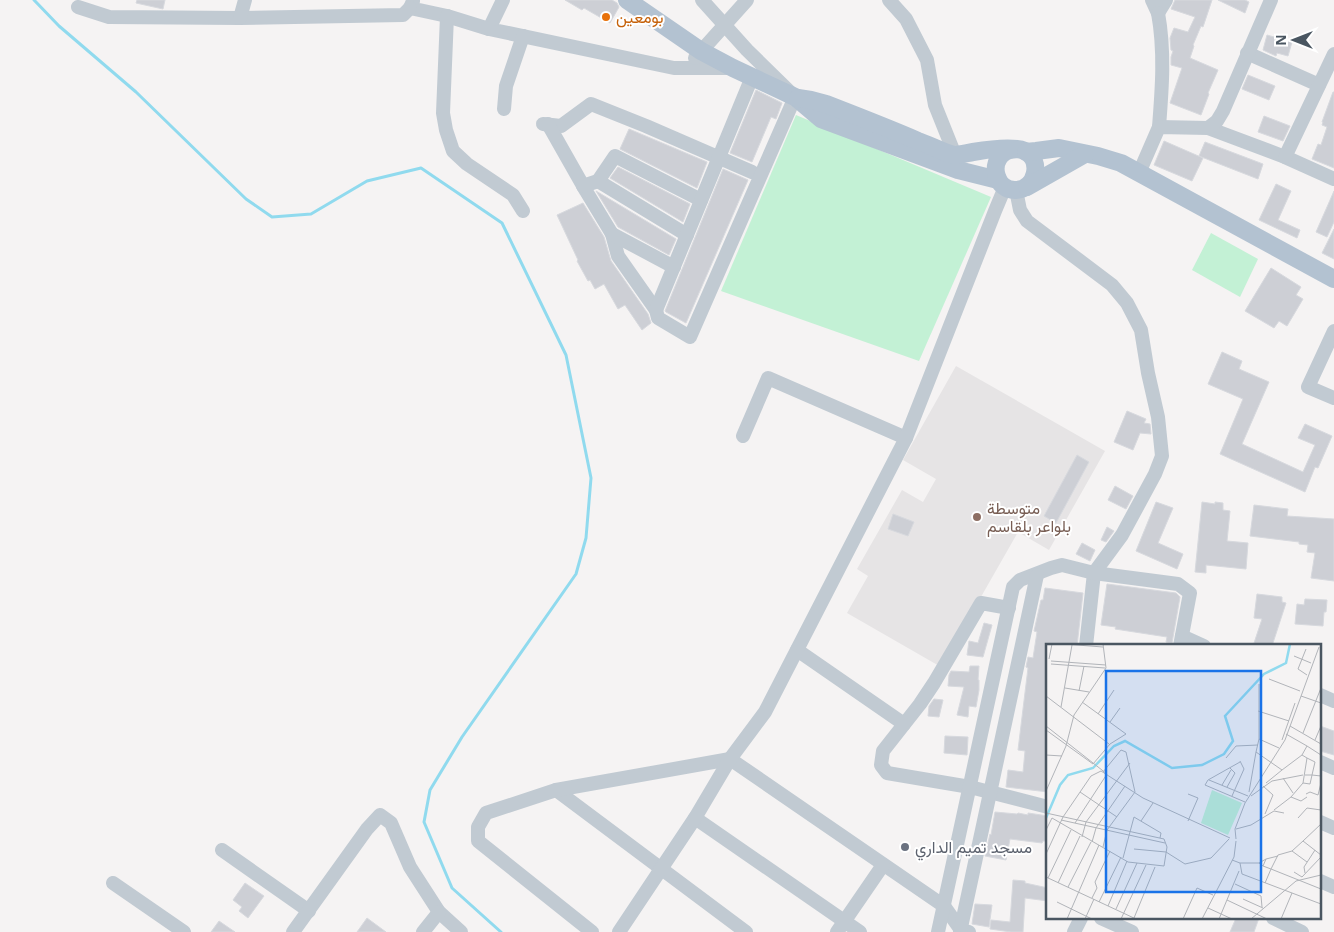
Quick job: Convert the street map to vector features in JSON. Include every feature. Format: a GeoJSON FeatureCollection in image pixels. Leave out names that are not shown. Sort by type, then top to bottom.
{"type":"FeatureCollection","features":[{"type":"Feature","properties":{"kind":"main road"},"geometry":{"type":"LineString","coordinates":[[627,0],[701,51],[795,97],[826,104],[956,162],[1011,186],[1034,180],[1036,170],[1034,159],[1021,150],[987,149],[956,162]]}},
{"type":"Feature","properties":{"kind":"main road"},"geometry":{"type":"LineString","coordinates":[[1011,186],[995,170],[998,159],[1006,152],[1059,148],[1098,156],[1121,163],[1334,279]]}},
{"type":"Feature","properties":{"kind":"main road"},"geometry":{"type":"LineString","coordinates":[[1011,186],[1085,154]]}},
{"type":"Feature","properties":{"kind":"street"},"geometry":{"type":"LineString","coordinates":[[240,18],[245,0]]}},
{"type":"Feature","properties":{"kind":"street"},"geometry":{"type":"LineString","coordinates":[[489,29],[503,0]]}},
{"type":"Feature","properties":{"kind":"street"},"geometry":{"type":"LineString","coordinates":[[702,0],[747,50],[795,97],[690,337],[658,318],[656,310],[618,256],[612,234],[544,124],[561,126],[590,104],[752,172]]}},
{"type":"Feature","properties":{"kind":"street"},"geometry":{"type":"LineString","coordinates":[[686,68],[747,0]]}},
{"type":"Feature","properties":{"kind":"street"},"geometry":{"type":"LineString","coordinates":[[889,0],[906,19],[927,60],[935,105],[956,162]]}},
{"type":"Feature","properties":{"kind":"street"},"geometry":{"type":"LineString","coordinates":[[1139,173],[1159,128],[1163,63],[1161,27],[1158,13],[1152,0]]}},
{"type":"Feature","properties":{"kind":"street"},"geometry":{"type":"LineString","coordinates":[[1158,13],[1166,0]]}},
{"type":"Feature","properties":{"kind":"street"},"geometry":{"type":"LineString","coordinates":[[1208,128],[1217,121],[1223,111],[1271,0]]}},
{"type":"Feature","properties":{"kind":"street"},"geometry":{"type":"LineString","coordinates":[[78,7],[109,17],[240,18],[404,15],[412,4],[489,29],[674,68],[733,68]]}},
{"type":"Feature","properties":{"kind":"street"},"geometry":{"type":"LineString","coordinates":[[447,16],[443,113],[453,151],[467,164],[513,195],[523,211]]}},
{"type":"Feature","properties":{"kind":"street"},"geometry":{"type":"LineString","coordinates":[[504,109],[506,86],[523,36]]}},
{"type":"Feature","properties":{"kind":"street"},"geometry":{"type":"LineString","coordinates":[[1247,53],[1319,85]]}},
{"type":"Feature","properties":{"kind":"street"},"geometry":{"type":"LineString","coordinates":[[1285,157],[1334,54]]}},
{"type":"Feature","properties":{"kind":"street"},"geometry":{"type":"LineString","coordinates":[[656,310],[752,77]]}},
{"type":"Feature","properties":{"kind":"street"},"geometry":{"type":"LineString","coordinates":[[1159,128],[1208,128],[1285,157],[1334,179]]}},
{"type":"Feature","properties":{"kind":"street"},"geometry":{"type":"LineString","coordinates":[[583,186],[598,181],[615,156],[701,200]]}},
{"type":"Feature","properties":{"kind":"street"},"geometry":{"type":"LineString","coordinates":[[598,181],[687,235]]}},
{"type":"Feature","properties":{"kind":"street"},"geometry":{"type":"LineString","coordinates":[[620,931],[695,818],[730,759],[765,712],[906,438],[995,210],[1011,186]]}},
{"type":"Feature","properties":{"kind":"street"},"geometry":{"type":"LineString","coordinates":[[1011,186],[1020,210],[1027,221],[1112,285],[1127,303],[1141,330],[1158,417],[1162,456],[1155,474],[1122,535],[1094,573],[1086,644]]}},
{"type":"Feature","properties":{"kind":"street"},"geometry":{"type":"LineString","coordinates":[[612,234],[674,267]]}},
{"type":"Feature","properties":{"kind":"street"},"geometry":{"type":"LineString","coordinates":[[1334,331],[1308,386],[1334,398]]}},
{"type":"Feature","properties":{"kind":"street"},"geometry":{"type":"LineString","coordinates":[[744,436],[768,378],[906,438]]}},
{"type":"Feature","properties":{"kind":"street"},"geometry":{"type":"LineString","coordinates":[[938,932],[1013,587],[1020,580],[1051,568],[1062,566],[1094,573],[1178,584],[1190,593],[1181,641],[1195,644]]}},
{"type":"Feature","properties":{"kind":"street"},"geometry":{"type":"LineString","coordinates":[[963,931],[990,792],[1037,575]]}},
{"type":"Feature","properties":{"kind":"street"},"geometry":{"type":"LineString","coordinates":[[1009,608],[981,603],[934,683],[883,751],[881,765],[887,773],[970,787],[1046,806]]}},
{"type":"Feature","properties":{"kind":"street"},"geometry":{"type":"LineString","coordinates":[[796,650],[904,724]]}},
{"type":"Feature","properties":{"kind":"street"},"geometry":{"type":"LineString","coordinates":[[1322,696],[1334,701]]}},
{"type":"Feature","properties":{"kind":"street"},"geometry":{"type":"LineString","coordinates":[[592,932],[478,841],[478,827],[486,812],[556,790],[730,759],[944,906],[963,931]]}},
{"type":"Feature","properties":{"kind":"street"},"geometry":{"type":"LineString","coordinates":[[1322,763],[1334,768]]}},
{"type":"Feature","properties":{"kind":"street"},"geometry":{"type":"LineString","coordinates":[[556,790],[746,932]]}},
{"type":"Feature","properties":{"kind":"street"},"geometry":{"type":"LineString","coordinates":[[293,932],[367,829],[380,815],[391,823],[410,867],[439,912],[461,932]]}},
{"type":"Feature","properties":{"kind":"street"},"geometry":{"type":"LineString","coordinates":[[695,818],[841,927],[860,932]]}},
{"type":"Feature","properties":{"kind":"street"},"geometry":{"type":"LineString","coordinates":[[1322,823],[1334,828]]}},
{"type":"Feature","properties":{"kind":"street"},"geometry":{"type":"LineString","coordinates":[[222,850],[309,910]]}},
{"type":"Feature","properties":{"kind":"street"},"geometry":{"type":"LineString","coordinates":[[841,927],[884,865]]}},
{"type":"Feature","properties":{"kind":"street"},"geometry":{"type":"LineString","coordinates":[[1322,882],[1334,887]]}},
{"type":"Feature","properties":{"kind":"street"},"geometry":{"type":"LineString","coordinates":[[113,883],[184,932]]}},
{"type":"Feature","properties":{"kind":"street"},"geometry":{"type":"LineString","coordinates":[[423,932],[439,912]]}},
{"type":"Feature","properties":{"kind":"street"},"geometry":{"type":"LineString","coordinates":[[1074,932],[1080,920]]}},
{"type":"Feature","properties":{"kind":"street"},"geometry":{"type":"LineString","coordinates":[[1106,920],[1132,932]]}},
{"type":"Feature","properties":{"kind":"street"},"geometry":{"type":"LineString","coordinates":[[1277,920],[1302,932]]}},
{"type":"Feature","properties":{"kind":"shaded area","name":"متوسطة بلواعر بلقاسم"},"geometry":{"type":"Polygon","coordinates":[[[956,366],[1105,451],[1049,550],[1018,532],[941,667],[847,613],[868,576],[857,569],[902,490],[923,502],[936,479],[903,460],[956,366]]]}},
{"type":"Feature","properties":{"kind":"green space"},"geometry":{"type":"Polygon","coordinates":[[[796,115],[991,197],[919,361],[721,291],[796,115]]]}},
{"type":"Feature","properties":{"kind":"green space"},"geometry":{"type":"Polygon","coordinates":[[[1211,233],[1258,259],[1240,297],[1192,270],[1211,233]]]}},
{"type":"Feature","properties":{"kind":"building"},"geometry":{"type":"Polygon","coordinates":[[[137,0],[165,0],[163,9],[136,3],[137,0]]]}},
{"type":"Feature","properties":{"kind":"building","name":"بومعين"},"geometry":{"type":"Polygon","coordinates":[[[565,0],[612,0],[619,7],[610,23],[584,8],[582,10],[565,0]]]}},
{"type":"Feature","properties":{"kind":"building"},"geometry":{"type":"Polygon","coordinates":[[[1175,0],[1212,0],[1203,27],[1201,26],[1193,45],[1190,58],[1218,70],[1201,115],[1170,103],[1182,68],[1171,65],[1173,51],[1171,50],[1170,38],[1174,28],[1188,32],[1195,17],[1171,9],[1175,0]]]}},
{"type":"Feature","properties":{"kind":"building"},"geometry":{"type":"Polygon","coordinates":[[[1218,0],[1245,0],[1249,2],[1245,13],[1218,0]]]}},
{"type":"Feature","properties":{"kind":"building"},"geometry":{"type":"Polygon","coordinates":[[[1267,35],[1292,42],[1288,56],[1277,53],[1276,56],[1263,50],[1267,35]]]}},
{"type":"Feature","properties":{"kind":"building"},"geometry":{"type":"Polygon","coordinates":[[[1248,75],[1275,86],[1269,100],[1242,89],[1248,75]]]}},
{"type":"Feature","properties":{"kind":"building"},"geometry":{"type":"Polygon","coordinates":[[[756,90],[782,103],[776,119],[771,117],[752,162],[730,153],[756,90]]]}},
{"type":"Feature","properties":{"kind":"building"},"geometry":{"type":"Polygon","coordinates":[[[1333,92],[1334,168],[1312,159],[1318,144],[1321,145],[1327,127],[1322,125],[1322,122],[1333,92]]]}},
{"type":"Feature","properties":{"kind":"building"},"geometry":{"type":"Polygon","coordinates":[[[1264,116],[1290,126],[1283,141],[1258,132],[1264,116]]]}},
{"type":"Feature","properties":{"kind":"building"},"geometry":{"type":"Polygon","coordinates":[[[629,129],[707,162],[697,188],[620,149],[629,129]]]}},
{"type":"Feature","properties":{"kind":"building"},"geometry":{"type":"Polygon","coordinates":[[[1164,141],[1203,158],[1192,181],[1154,165],[1164,141]]]}},
{"type":"Feature","properties":{"kind":"building"},"geometry":{"type":"Polygon","coordinates":[[[1205,142],[1263,164],[1258,179],[1199,156],[1205,142]]]}},
{"type":"Feature","properties":{"kind":"building"},"geometry":{"type":"Polygon","coordinates":[[[618,167],[690,204],[683,222],[610,178],[618,167]]]}},
{"type":"Feature","properties":{"kind":"building"},"geometry":{"type":"Polygon","coordinates":[[[723,169],[748,180],[686,323],[665,311],[723,169]]]}},
{"type":"Feature","properties":{"kind":"building"},"geometry":{"type":"Polygon","coordinates":[[[1276,184],[1291,191],[1278,220],[1300,230],[1297,238],[1259,220],[1276,184]]]}},
{"type":"Feature","properties":{"kind":"building"},"geometry":{"type":"Polygon","coordinates":[[[596,191],[676,239],[669,255],[618,227],[596,191]]]}},
{"type":"Feature","properties":{"kind":"building"},"geometry":{"type":"Polygon","coordinates":[[[1334,191],[1334,222],[1327,237],[1316,232],[1334,191]]]}},
{"type":"Feature","properties":{"kind":"building"},"geometry":{"type":"Polygon","coordinates":[[[583,203],[604,237],[611,261],[648,314],[651,323],[642,330],[625,305],[618,309],[604,284],[595,289],[590,280],[588,281],[577,261],[557,215],[583,203]]]}},
{"type":"Feature","properties":{"kind":"building"},"geometry":{"type":"Polygon","coordinates":[[[1334,229],[1334,259],[1322,253],[1334,229]]]}},
{"type":"Feature","properties":{"kind":"building"},"geometry":{"type":"Polygon","coordinates":[[[1271,268],[1301,287],[1296,295],[1303,299],[1287,326],[1279,321],[1274,328],[1245,311],[1271,268]]]}},
{"type":"Feature","properties":{"kind":"building"},"geometry":{"type":"Polygon","coordinates":[[[1222,352],[1242,361],[1239,369],[1269,382],[1242,444],[1303,472],[1315,445],[1298,438],[1305,424],[1332,436],[1318,468],[1315,467],[1305,492],[1220,454],[1243,399],[1208,384],[1222,352]]]}},
{"type":"Feature","properties":{"kind":"building"},"geometry":{"type":"Polygon","coordinates":[[[1127,411],[1146,419],[1144,423],[1150,424],[1151,434],[1140,433],[1133,450],[1114,442],[1127,411]]]}},
{"type":"Feature","properties":{"kind":"building"},"geometry":{"type":"Polygon","coordinates":[[[1077,455],[1089,462],[1056,523],[1044,516],[1077,455]]]}},
{"type":"Feature","properties":{"kind":"building"},"geometry":{"type":"Polygon","coordinates":[[[1115,486],[1133,496],[1126,509],[1108,500],[1115,486]]]}},
{"type":"Feature","properties":{"kind":"building"},"geometry":{"type":"Polygon","coordinates":[[[1156,502],[1173,508],[1158,543],[1183,554],[1177,569],[1136,551],[1156,502]]]}},
{"type":"Feature","properties":{"kind":"building"},"geometry":{"type":"Polygon","coordinates":[[[1202,502],[1223,503],[1223,510],[1230,511],[1227,541],[1248,543],[1246,569],[1206,565],[1206,573],[1195,572],[1202,502]]]}},
{"type":"Feature","properties":{"kind":"building"},"geometry":{"type":"Polygon","coordinates":[[[1254,505],[1288,509],[1287,516],[1334,519],[1334,581],[1311,578],[1315,553],[1307,552],[1308,545],[1299,544],[1299,542],[1250,536],[1254,505]]]}},
{"type":"Feature","properties":{"kind":"building"},"geometry":{"type":"Polygon","coordinates":[[[893,514],[914,522],[908,536],[888,529],[893,514]]]}},
{"type":"Feature","properties":{"kind":"building"},"geometry":{"type":"Polygon","coordinates":[[[1107,527],[1114,531],[1106,542],[1101,540],[1107,527]]]}},
{"type":"Feature","properties":{"kind":"building"},"geometry":{"type":"Polygon","coordinates":[[[1082,543],[1095,550],[1090,561],[1076,554],[1082,543]]]}},
{"type":"Feature","properties":{"kind":"building"},"geometry":{"type":"Polygon","coordinates":[[[1107,584],[1176,593],[1180,597],[1172,643],[1166,642],[1167,637],[1101,625],[1107,584]]]}},
{"type":"Feature","properties":{"kind":"building"},"geometry":{"type":"Polygon","coordinates":[[[1045,588],[1083,593],[1077,644],[1046,644],[1046,792],[1006,787],[1008,770],[1023,772],[1025,751],[1018,750],[1028,668],[1026,667],[1028,657],[1033,658],[1037,632],[1034,631],[1041,600],[1043,600],[1045,588]]]}},
{"type":"Feature","properties":{"kind":"building"},"geometry":{"type":"Polygon","coordinates":[[[1257,594],[1282,597],[1282,602],[1286,603],[1273,644],[1254,644],[1262,619],[1254,618],[1257,594]]]}},
{"type":"Feature","properties":{"kind":"building"},"geometry":{"type":"Polygon","coordinates":[[[1305,599],[1327,600],[1323,626],[1295,624],[1297,604],[1304,605],[1305,599]]]}},
{"type":"Feature","properties":{"kind":"building"},"geometry":{"type":"Polygon","coordinates":[[[984,623],[992,625],[983,657],[967,655],[969,641],[978,643],[984,623]]]}},
{"type":"Feature","properties":{"kind":"building"},"geometry":{"type":"Polygon","coordinates":[[[970,666],[979,666],[979,690],[976,707],[969,706],[968,717],[957,715],[964,687],[948,686],[951,671],[969,672],[970,666]]]}},
{"type":"Feature","properties":{"kind":"building"},"geometry":{"type":"Polygon","coordinates":[[[934,699],[943,700],[939,717],[928,716],[929,706],[934,699]]]}},
{"type":"Feature","properties":{"kind":"building"},"geometry":{"type":"Polygon","coordinates":[[[1322,727],[1334,731],[1334,755],[1322,752],[1322,727]]]}},
{"type":"Feature","properties":{"kind":"building"},"geometry":{"type":"Polygon","coordinates":[[[945,736],[968,737],[967,755],[944,753],[945,736]]]}},
{"type":"Feature","properties":{"kind":"building"},"geometry":{"type":"Polygon","coordinates":[[[995,812],[1046,816],[1046,841],[1042,843],[1010,839],[1006,860],[985,856],[995,812]]]}},
{"type":"Feature","properties":{"kind":"building"},"geometry":{"type":"Polygon","coordinates":[[[1013,880],[1025,881],[1025,883],[1046,888],[1046,901],[1025,898],[1023,932],[990,929],[991,920],[1010,922],[1013,880]]]}},
{"type":"Feature","properties":{"kind":"building"},"geometry":{"type":"Polygon","coordinates":[[[245,883],[264,896],[248,918],[239,911],[242,907],[233,900],[245,883]]]}},
{"type":"Feature","properties":{"kind":"building"},"geometry":{"type":"Polygon","coordinates":[[[975,904],[992,905],[989,927],[972,924],[975,904]]]}},
{"type":"Feature","properties":{"kind":"building"},"geometry":{"type":"Polygon","coordinates":[[[367,918],[386,932],[357,932],[367,918]]]}},
{"type":"Feature","properties":{"kind":"building"},"geometry":{"type":"Polygon","coordinates":[[[1235,920],[1258,920],[1254,932],[1230,932],[1235,920]]]}},
{"type":"Feature","properties":{"kind":"building"},"geometry":{"type":"Polygon","coordinates":[[[219,921],[235,932],[211,932],[219,921]]]}},
{"type":"Feature","properties":{"kind":"waterway"},"geometry":{"type":"LineString","coordinates":[[34,0],[59,26],[136,92],[246,199],[272,217],[311,214],[367,181],[421,168],[502,223],[566,355],[591,478],[586,538],[576,574],[462,737],[430,790],[424,822],[452,888],[501,932]]}},
{"type":"Feature","properties":{"kind":"place","name":"بومعين"},"geometry":{"type":"Point","coordinates":[606,17]}},
{"type":"Feature","properties":{"kind":"place","name":"متوسطة بلواعر بلقاسم"},"geometry":{"type":"Point","coordinates":[977,517]}},
{"type":"Feature","properties":{"kind":"place","name":"مسجد تميم الداري"},"geometry":{"type":"Point","coordinates":[905,847]}}]}
